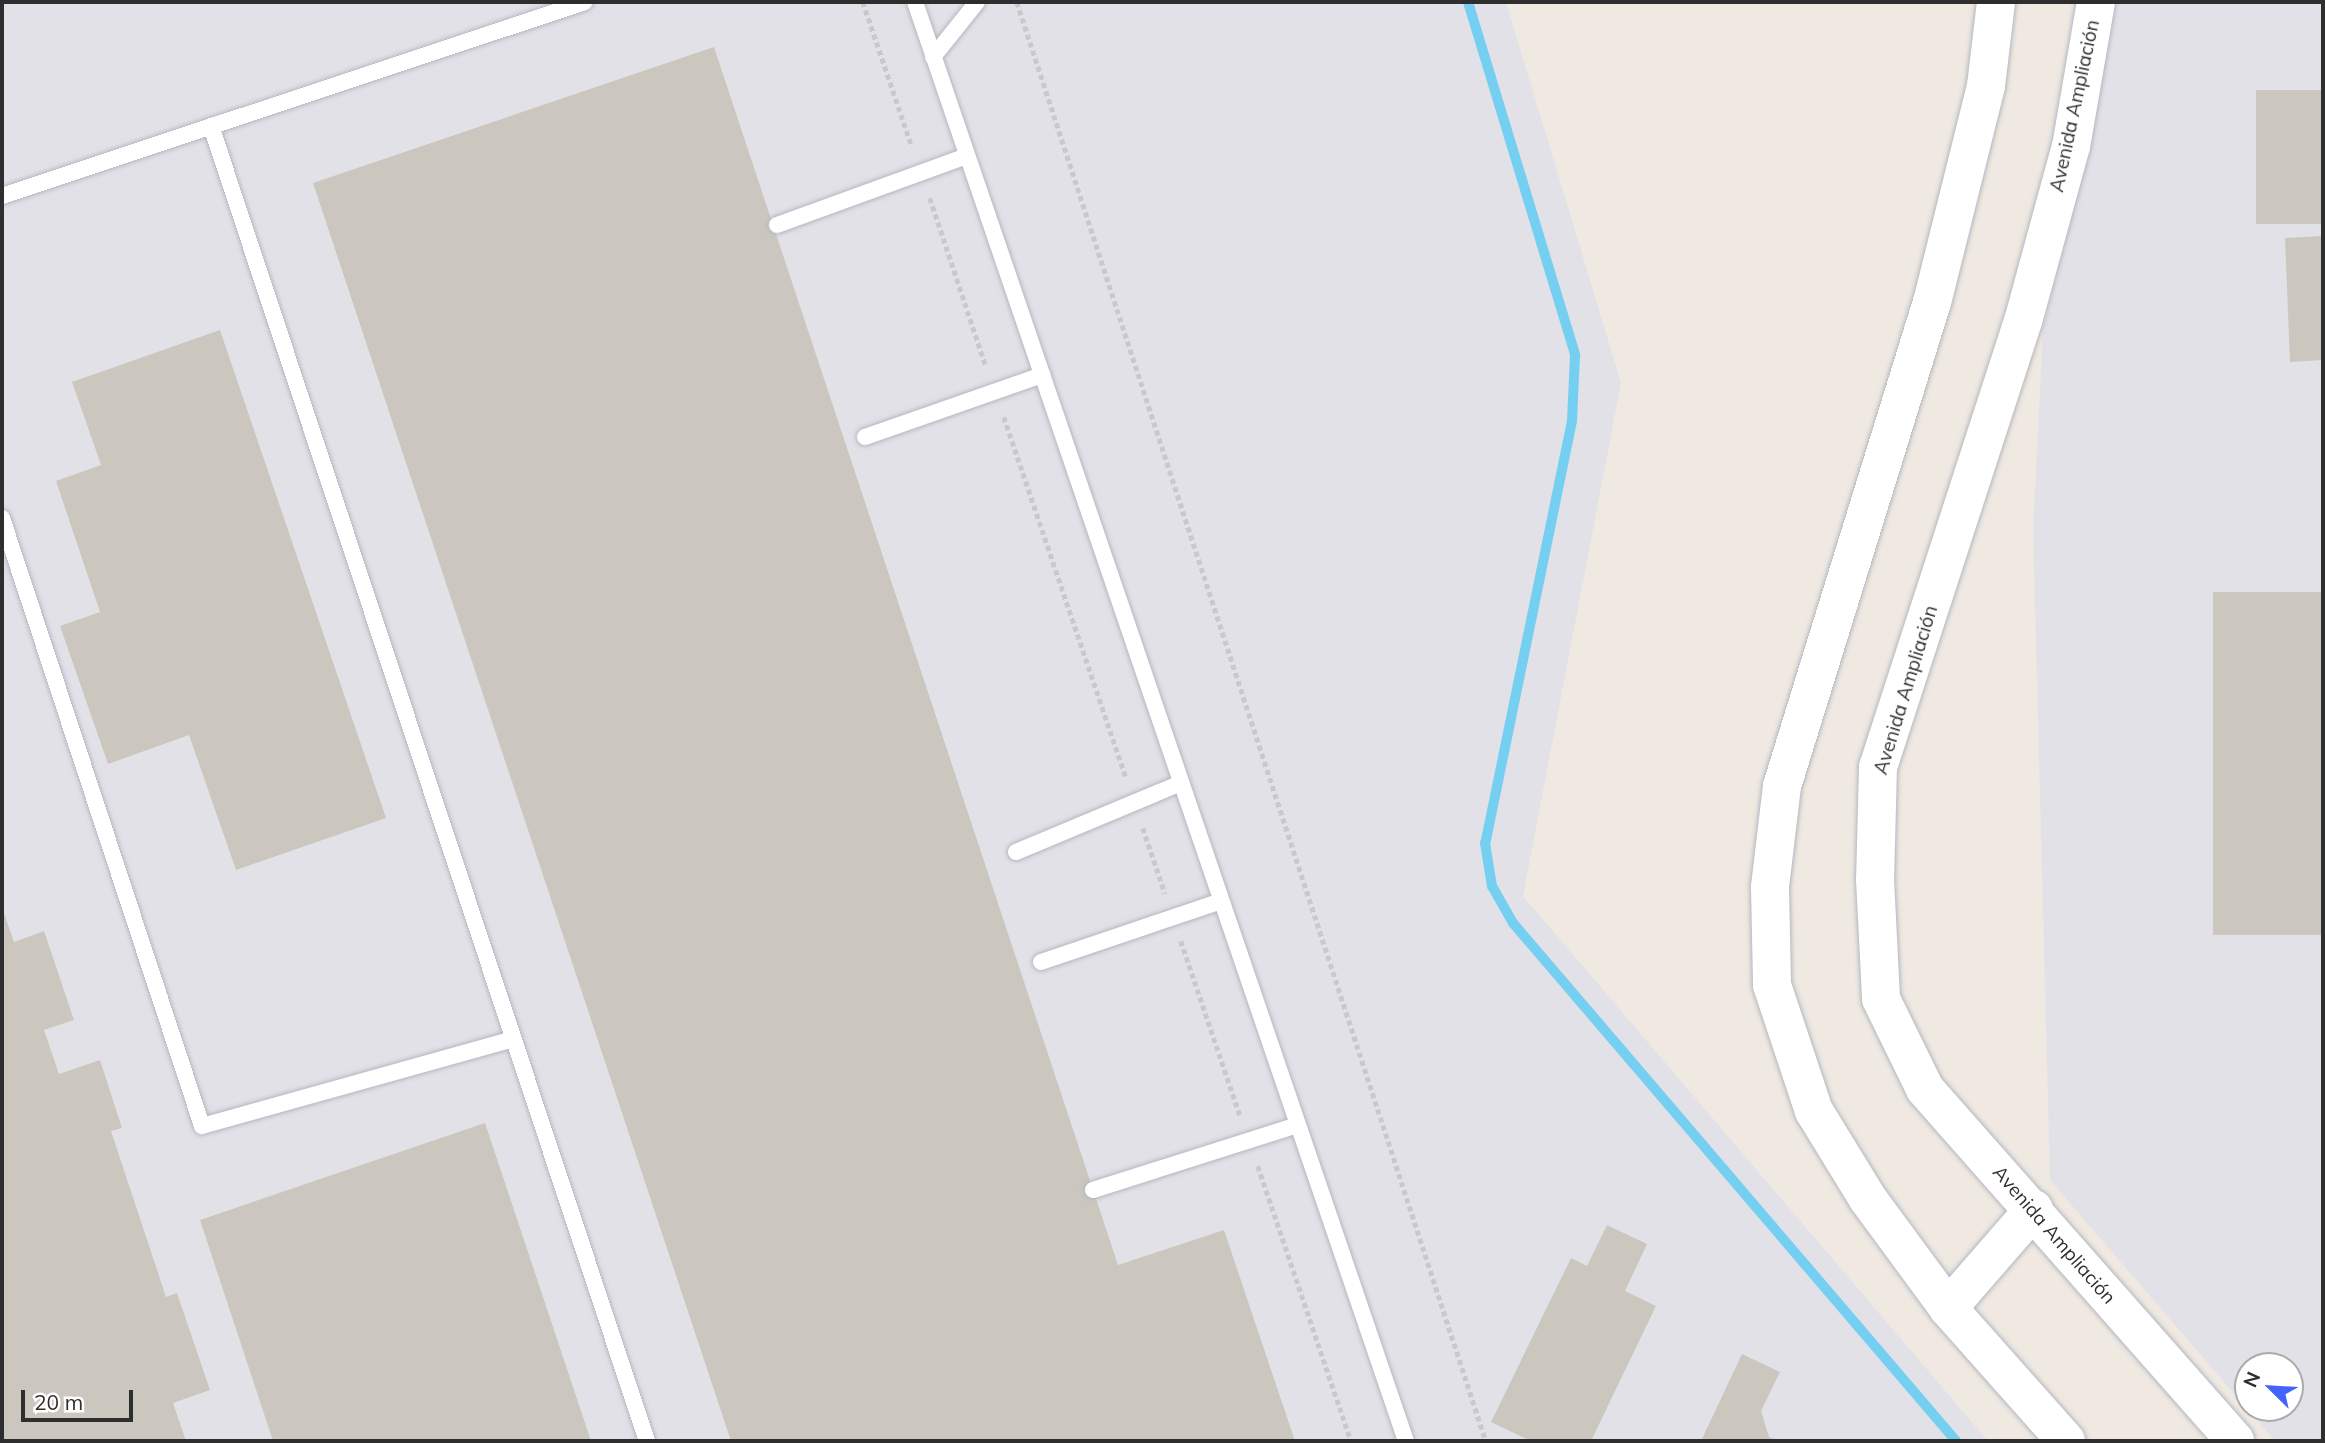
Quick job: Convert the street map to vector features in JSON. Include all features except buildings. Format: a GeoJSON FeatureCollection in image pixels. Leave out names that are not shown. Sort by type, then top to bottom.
{"type":"FeatureCollection","features":[{"type":"Feature","properties":{"kind":"street"},"geometry":{"type":"LineString","coordinates":[[1996,2],[1986,86],[1932,302],[1782,786],[1770,887],[1772,985],[1814,1111],[1868,1199],[1948,1308],[2066,1441]]}},
{"type":"Feature","properties":{"kind":"street","name":"Avenida Ampliación"},"geometry":{"type":"LineString","coordinates":[[2096,2],[2071,146],[2023,321],[1878,767],[1875,879],[1881,999],[1925,1089],[2034,1209],[2235,1441]]}},
{"type":"Feature","properties":{"kind":"street"},"geometry":{"type":"LineString","coordinates":[[1948,1308],[2034,1209]]}},
{"type":"Feature","properties":{"kind":"lane"},"geometry":{"type":"LineString","coordinates":[[2,196],[585,2]]}},
{"type":"Feature","properties":{"kind":"lane"},"geometry":{"type":"LineString","coordinates":[[915,2],[1406,1441]]}},
{"type":"Feature","properties":{"kind":"lane"},"geometry":{"type":"LineString","coordinates":[[933,57],[977,2]]}},
{"type":"Feature","properties":{"kind":"lane"},"geometry":{"type":"LineString","coordinates":[[211,126],[647,1441]]}},
{"type":"Feature","properties":{"kind":"lane"},"geometry":{"type":"LineString","coordinates":[[777,225],[967,156]]}},
{"type":"Feature","properties":{"kind":"lane"},"geometry":{"type":"LineString","coordinates":[[864,437],[1042,375]]}},
{"type":"Feature","properties":{"kind":"lane"},"geometry":{"type":"LineString","coordinates":[[2,518],[202,1126],[513,1039]]}},
{"type":"Feature","properties":{"kind":"lane"},"geometry":{"type":"LineString","coordinates":[[1016,852],[1181,783]]}},
{"type":"Feature","properties":{"kind":"lane"},"geometry":{"type":"LineString","coordinates":[[1041,962],[1221,901]]}},
{"type":"Feature","properties":{"kind":"lane"},"geometry":{"type":"LineString","coordinates":[[1093,1189],[1298,1125]]}},
{"type":"Feature","properties":{"kind":"path"},"geometry":{"type":"LineString","coordinates":[[863,2],[1351,1441]]}},
{"type":"Feature","properties":{"kind":"path"},"geometry":{"type":"LineString","coordinates":[[1017,2],[1486,1441]]}},
{"type":"Feature","properties":{"kind":"shaded area"},"geometry":{"type":"Polygon","coordinates":[[[2,2],[1506,2],[1621,383],[1523,896],[1988,1441],[2,1441],[2,2]]]}},
{"type":"Feature","properties":{"kind":"shaded area"},"geometry":{"type":"Polygon","coordinates":[[[2112,2],[2323,2],[2323,1441],[2275,1441],[2259,1422],[2304,1422],[2304,1352],[2234,1352],[2234,1393],[2050,1180],[2033,529],[2043,330],[2088,148],[2112,2]]]}},
{"type":"Feature","properties":{"kind":"waterway"},"geometry":{"type":"LineString","coordinates":[[1468,2],[1575,355],[1572,421],[1485,843],[1492,886],[1513,923],[1956,1441]]}}]}
